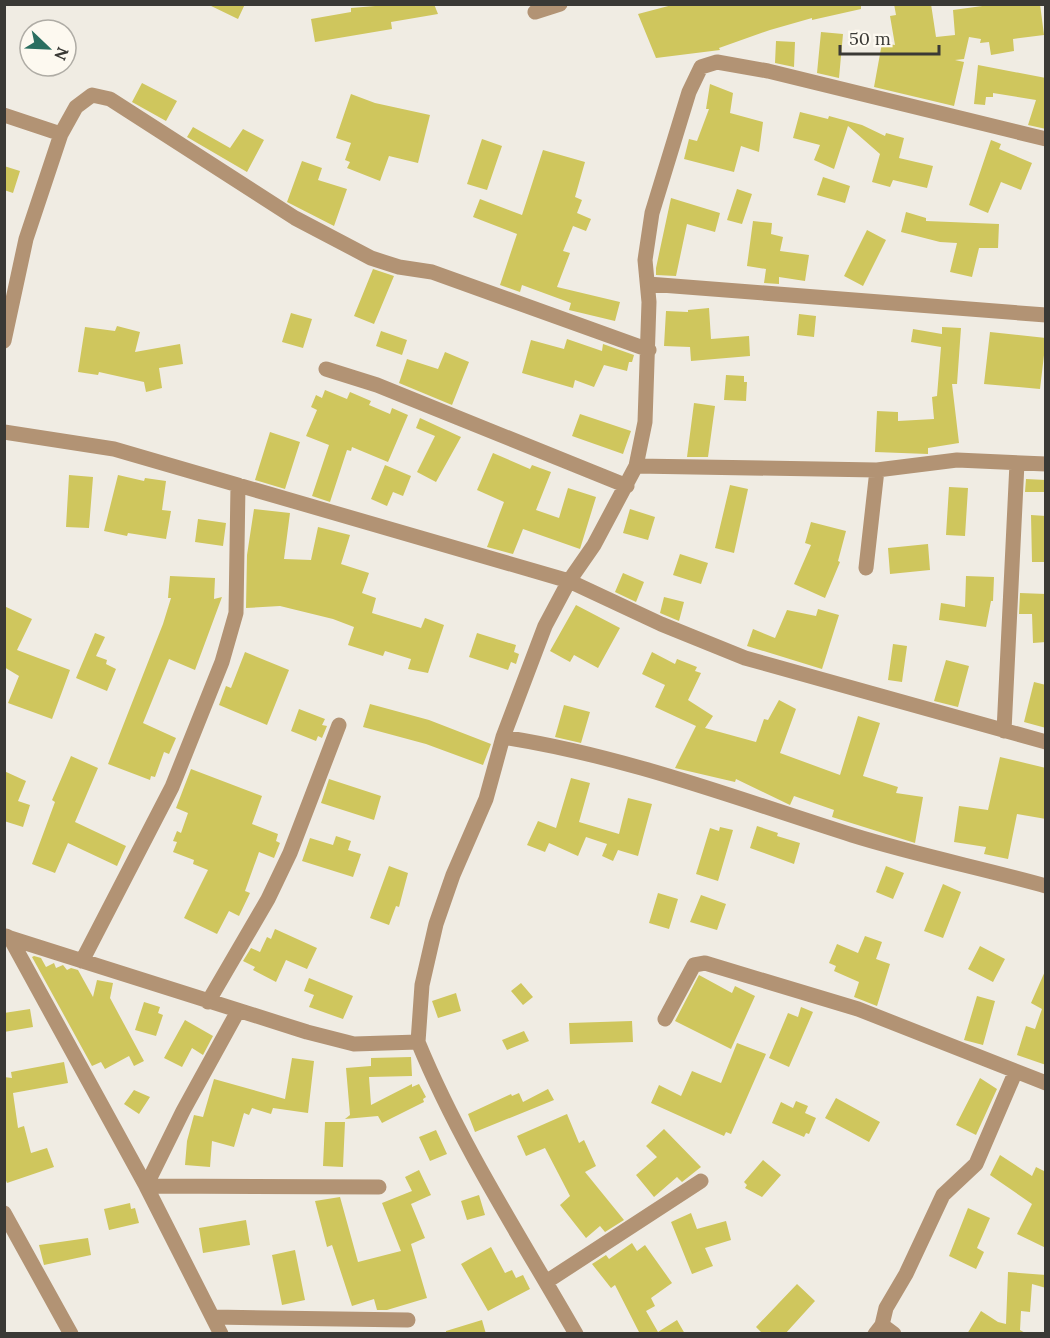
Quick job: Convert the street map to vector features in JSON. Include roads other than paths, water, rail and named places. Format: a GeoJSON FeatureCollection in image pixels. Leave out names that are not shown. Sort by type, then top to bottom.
{"type":"FeatureCollection","features":[{"type":"Feature","properties":{"kind":"street"},"geometry":{"type":"LineString","coordinates":[[535,12],[560,4]]}},
{"type":"Feature","properties":{"kind":"street"},"geometry":{"type":"LineString","coordinates":[[576,1334],[494,1196],[445,1101],[418,1042],[422,985],[436,924],[453,875],[486,799],[503,737],[545,626],[569,581],[594,545],[636,466],[645,422],[649,350],[648,284],[645,260],[652,213],[689,92],[701,67],[717,62],[768,71],[1046,139]]}},
{"type":"Feature","properties":{"kind":"street"},"geometry":{"type":"LineString","coordinates":[[4,341],[11,273],[26,239],[61,134],[76,106],[92,95],[110,99],[295,218],[371,258],[399,267],[432,272],[649,350]]}},
{"type":"Feature","properties":{"kind":"street"},"geometry":{"type":"LineString","coordinates":[[4,115],[61,134]]}},
{"type":"Feature","properties":{"kind":"street"},"geometry":{"type":"LineString","coordinates":[[648,284],[1046,315]]}},
{"type":"Feature","properties":{"kind":"street"},"geometry":{"type":"LineString","coordinates":[[326,369],[377,386],[627,486]]}},
{"type":"Feature","properties":{"kind":"street"},"geometry":{"type":"LineString","coordinates":[[4,432],[114,449],[569,581],[661,624],[745,658],[1046,742]]}},
{"type":"Feature","properties":{"kind":"street"},"geometry":{"type":"LineString","coordinates":[[636,466],[877,470],[957,460],[1046,464]]}},
{"type":"Feature","properties":{"kind":"street"},"geometry":{"type":"LineString","coordinates":[[1004,731],[1017,463]]}},
{"type":"Feature","properties":{"kind":"street"},"geometry":{"type":"LineString","coordinates":[[866,568],[877,470]]}},
{"type":"Feature","properties":{"kind":"street"},"geometry":{"type":"LineString","coordinates":[[82,961],[172,787],[222,662],[236,613],[238,485]]}},
{"type":"Feature","properties":{"kind":"street"},"geometry":{"type":"LineString","coordinates":[[208,1002],[268,899],[290,853],[339,725]]}},
{"type":"Feature","properties":{"kind":"street"},"geometry":{"type":"LineString","coordinates":[[503,737],[602,756],[735,794],[854,835],[1046,886]]}},
{"type":"Feature","properties":{"kind":"street"},"geometry":{"type":"LineString","coordinates":[[7,936],[208,1002],[354,1044],[418,1042]]}},
{"type":"Feature","properties":{"kind":"street"},"geometry":{"type":"LineString","coordinates":[[7,936],[146,1186],[221,1334]]}},
{"type":"Feature","properties":{"kind":"street"},"geometry":{"type":"LineString","coordinates":[[665,1019],[694,965],[705,963],[858,1009],[1015,1073],[1046,1083]]}},
{"type":"Feature","properties":{"kind":"street"},"geometry":{"type":"LineString","coordinates":[[146,1186],[183,1110],[238,1011]]}},
{"type":"Feature","properties":{"kind":"street"},"geometry":{"type":"LineString","coordinates":[[884,1331],[886,1308],[906,1274],[943,1195],[976,1164],[1015,1073]]}},
{"type":"Feature","properties":{"kind":"street"},"geometry":{"type":"LineString","coordinates":[[546,1282],[701,1181]]}},
{"type":"Feature","properties":{"kind":"street"},"geometry":{"type":"LineString","coordinates":[[146,1186],[379,1187]]}},
{"type":"Feature","properties":{"kind":"street"},"geometry":{"type":"LineString","coordinates":[[4,1213],[71,1334]]}},
{"type":"Feature","properties":{"kind":"street"},"geometry":{"type":"LineString","coordinates":[[213,1317],[408,1320]]}}]}
